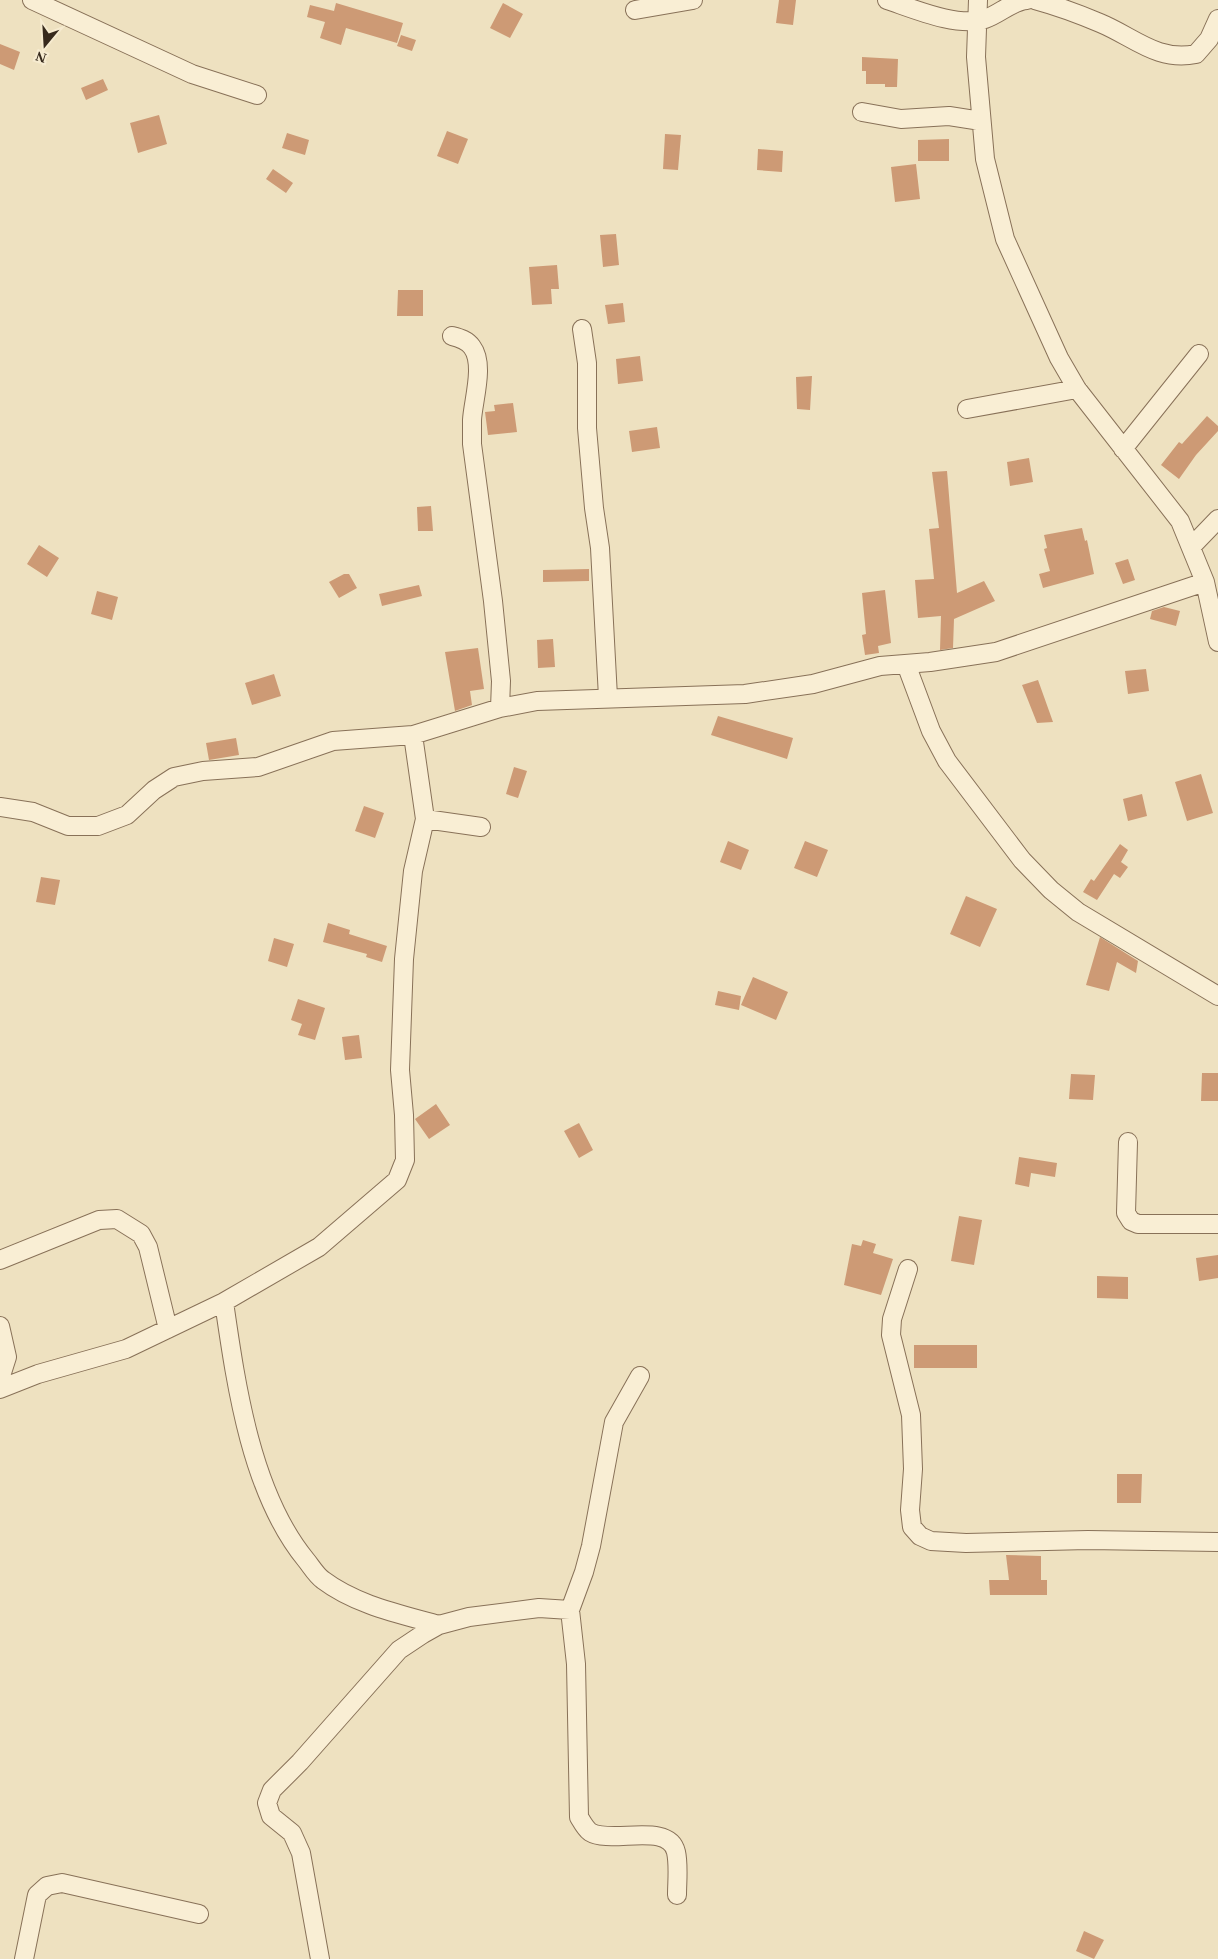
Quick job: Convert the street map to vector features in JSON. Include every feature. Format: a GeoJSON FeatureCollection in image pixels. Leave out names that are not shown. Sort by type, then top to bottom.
{"type":"FeatureCollection","features":[{"type":"Feature","properties":{"kind":"street"},"geometry":{"type":"LineString","coordinates":[[32,0],[192,74],[257,95]]}},
{"type":"Feature","properties":{"kind":"street"},"geometry":{"type":"LineString","coordinates":[[635,10],[693,0]]}},
{"type":"Feature","properties":{"kind":"street"},"geometry":{"type":"LineString","coordinates":[[887,0],[935,16],[976,21],[998,14],[1020,0],[1027,0]]}},
{"type":"Feature","properties":{"kind":"street"},"geometry":{"type":"LineString","coordinates":[[978,0],[976,57],[985,159],[1004,239],[1046,333],[1077,389],[1180,521],[1192,546],[1205,582],[1218,642]]}},
{"type":"Feature","properties":{"kind":"street"},"geometry":{"type":"LineString","coordinates":[[1035,0],[1101,23],[1153,51],[1179,58],[1196,54],[1208,38],[1218,19]]}},
{"type":"Feature","properties":{"kind":"street"},"geometry":{"type":"LineString","coordinates":[[862,112],[901,120],[949,116],[981,121]]}},
{"type":"Feature","properties":{"kind":"street"},"geometry":{"type":"LineString","coordinates":[[582,329],[587,363],[587,428],[594,508],[600,548],[608,697]]}},
{"type":"Feature","properties":{"kind":"street"},"geometry":{"type":"LineString","coordinates":[[452,336],[463,339],[473,348],[476,363],[477,380],[472,419],[472,444],[493,601],[501,681],[500,708]]}},
{"type":"Feature","properties":{"kind":"street"},"geometry":{"type":"LineString","coordinates":[[1123,449],[1199,354]]}},
{"type":"Feature","properties":{"kind":"street"},"geometry":{"type":"LineString","coordinates":[[967,409],[1077,389]]}},
{"type":"Feature","properties":{"kind":"street"},"geometry":{"type":"LineString","coordinates":[[1192,546],[1218,519]]}},
{"type":"Feature","properties":{"kind":"street"},"geometry":{"type":"LineString","coordinates":[[0,807],[33,812],[68,826],[98,826],[126,815],[154,790],[174,777],[203,771],[258,767],[333,741],[413,735],[500,708],[537,701],[608,697],[668,698],[746,694],[813,684],[880,666],[996,652],[1205,582]]}},
{"type":"Feature","properties":{"kind":"street"},"geometry":{"type":"LineString","coordinates":[[906,664],[931,731],[947,761],[1022,860],[1051,890],[1078,912],[1218,996]]}},
{"type":"Feature","properties":{"kind":"street"},"geometry":{"type":"LineString","coordinates":[[0,1389],[38,1374],[126,1349],[224,1302],[319,1247],[397,1180],[405,1160],[400,1070],[402,992],[412,878],[425,819],[413,735]]}},
{"type":"Feature","properties":{"kind":"street"},"geometry":{"type":"LineString","coordinates":[[425,819],[481,827]]}},
{"type":"Feature","properties":{"kind":"street"},"geometry":{"type":"LineString","coordinates":[[1128,1142],[1126,1213],[1131,1221],[1138,1224],[1218,1224]]}},
{"type":"Feature","properties":{"kind":"street"},"geometry":{"type":"LineString","coordinates":[[0,1260],[99,1220],[117,1218],[141,1234],[148,1247],[168,1329]]}},
{"type":"Feature","properties":{"kind":"street"},"geometry":{"type":"LineString","coordinates":[[908,1269],[892,1319],[891,1334],[911,1415],[913,1469],[910,1510],[912,1527],[920,1536],[931,1541],[966,1543],[1088,1540],[1218,1542]]}},
{"type":"Feature","properties":{"kind":"street"},"geometry":{"type":"LineString","coordinates":[[224,1302],[235,1374],[247,1430],[273,1505],[296,1548],[322,1580],[358,1600],[439,1625]]}},
{"type":"Feature","properties":{"kind":"street"},"geometry":{"type":"LineString","coordinates":[[0,1326],[7,1357],[0,1379]]}},
{"type":"Feature","properties":{"kind":"street"},"geometry":{"type":"LineString","coordinates":[[640,1376],[614,1422],[591,1546],[570,1610],[576,1664],[579,1817],[586,1828],[602,1836],[660,1836],[670,1842],[676,1851],[677,1895]]}},
{"type":"Feature","properties":{"kind":"street"},"geometry":{"type":"LineString","coordinates":[[320,1959],[301,1853],[292,1833],[271,1816],[267,1804],[272,1790],[300,1762],[399,1650],[439,1625],[469,1617],[539,1608],[570,1610]]}},
{"type":"Feature","properties":{"kind":"street"},"geometry":{"type":"LineString","coordinates":[[24,1959],[37,1895],[47,1886],[62,1883],[199,1914]]}},
{"type":"Feature","properties":{"kind":"building"},"geometry":{"type":"Polygon","coordinates":[[[779,0],[796,0],[793,25],[776,23],[779,0]]]}},
{"type":"Feature","properties":{"kind":"building"},"geometry":{"type":"Polygon","coordinates":[[[336,3],[403,23],[397,43],[346,28],[341,45],[320,38],[325,22],[307,17],[310,5],[334,11],[336,3]]]}},
{"type":"Feature","properties":{"kind":"building"},"geometry":{"type":"Polygon","coordinates":[[[503,3],[523,14],[510,38],[490,28],[503,3]]]}},
{"type":"Feature","properties":{"kind":"building"},"geometry":{"type":"Polygon","coordinates":[[[401,35],[416,40],[412,51],[397,46],[401,35]]]}},
{"type":"Feature","properties":{"kind":"building"},"geometry":{"type":"Polygon","coordinates":[[[0,44],[20,52],[14,70],[0,64],[0,44]]]}},
{"type":"Feature","properties":{"kind":"building"},"geometry":{"type":"Polygon","coordinates":[[[862,57],[898,59],[897,87],[885,87],[885,84],[866,84],[866,71],[862,71],[862,57]]]}},
{"type":"Feature","properties":{"kind":"building"},"geometry":{"type":"Polygon","coordinates":[[[103,79],[108,90],[86,100],[81,88],[103,79]]]}},
{"type":"Feature","properties":{"kind":"building"},"geometry":{"type":"Polygon","coordinates":[[[159,115],[167,144],[138,153],[130,123],[159,115]]]}},
{"type":"Feature","properties":{"kind":"building"},"geometry":{"type":"Polygon","coordinates":[[[447,131],[468,139],[458,164],[437,156],[447,131]]]}},
{"type":"Feature","properties":{"kind":"building"},"geometry":{"type":"Polygon","coordinates":[[[287,133],[309,140],[305,155],[282,148],[287,133]]]}},
{"type":"Feature","properties":{"kind":"building"},"geometry":{"type":"Polygon","coordinates":[[[665,134],[681,135],[678,170],[663,169],[665,134]]]}},
{"type":"Feature","properties":{"kind":"building"},"geometry":{"type":"Polygon","coordinates":[[[949,139],[949,161],[918,161],[918,140],[949,139]]]}},
{"type":"Feature","properties":{"kind":"building"},"geometry":{"type":"Polygon","coordinates":[[[758,149],[783,151],[782,172],[757,170],[758,149]]]}},
{"type":"Feature","properties":{"kind":"building"},"geometry":{"type":"Polygon","coordinates":[[[916,164],[920,199],[895,202],[891,167],[916,164]]]}},
{"type":"Feature","properties":{"kind":"building"},"geometry":{"type":"Polygon","coordinates":[[[273,169],[293,183],[286,193],[266,179],[273,169]]]}},
{"type":"Feature","properties":{"kind":"building"},"geometry":{"type":"Polygon","coordinates":[[[616,234],[619,265],[603,267],[600,235],[616,234]]]}},
{"type":"Feature","properties":{"kind":"building"},"geometry":{"type":"Polygon","coordinates":[[[557,265],[559,289],[551,289],[552,304],[532,305],[529,267],[557,265]]]}},
{"type":"Feature","properties":{"kind":"building"},"geometry":{"type":"Polygon","coordinates":[[[398,290],[423,290],[423,316],[397,316],[398,290]]]}},
{"type":"Feature","properties":{"kind":"building"},"geometry":{"type":"Polygon","coordinates":[[[623,303],[625,322],[608,324],[605,305],[623,303]]]}},
{"type":"Feature","properties":{"kind":"building"},"geometry":{"type":"Polygon","coordinates":[[[640,356],[643,381],[618,384],[616,359],[640,356]]]}},
{"type":"Feature","properties":{"kind":"building"},"geometry":{"type":"Polygon","coordinates":[[[812,376],[810,410],[797,409],[796,377],[812,376]]]}},
{"type":"Feature","properties":{"kind":"building"},"geometry":{"type":"Polygon","coordinates":[[[513,403],[517,432],[488,435],[485,412],[495,411],[494,405],[513,403]]]}},
{"type":"Feature","properties":{"kind":"building"},"geometry":{"type":"Polygon","coordinates":[[[1207,416],[1218,426],[1218,431],[1196,455],[1179,479],[1161,465],[1179,442],[1182,444],[1207,416]]]}},
{"type":"Feature","properties":{"kind":"building"},"geometry":{"type":"Polygon","coordinates":[[[657,427],[660,448],[632,452],[629,431],[657,427]]]}},
{"type":"Feature","properties":{"kind":"building"},"geometry":{"type":"Polygon","coordinates":[[[1029,458],[1033,482],[1010,486],[1007,462],[1029,458]]]}},
{"type":"Feature","properties":{"kind":"building"},"geometry":{"type":"Polygon","coordinates":[[[947,471],[957,593],[984,581],[995,601],[954,619],[953,648],[940,650],[941,616],[918,618],[915,580],[934,579],[929,529],[939,528],[932,472],[947,471]]]}},
{"type":"Feature","properties":{"kind":"building"},"geometry":{"type":"Polygon","coordinates":[[[431,506],[433,531],[418,531],[417,507],[431,506]]]}},
{"type":"Feature","properties":{"kind":"building"},"geometry":{"type":"Polygon","coordinates":[[[1082,528],[1085,541],[1087,540],[1094,574],[1043,588],[1039,574],[1050,571],[1044,549],[1047,548],[1044,535],[1082,528]]]}},
{"type":"Feature","properties":{"kind":"building"},"geometry":{"type":"Polygon","coordinates":[[[39,545],[59,558],[47,577],[27,564],[39,545]]]}},
{"type":"Feature","properties":{"kind":"building"},"geometry":{"type":"Polygon","coordinates":[[[1128,559],[1135,580],[1123,584],[1115,563],[1128,559]]]}},
{"type":"Feature","properties":{"kind":"building"},"geometry":{"type":"Polygon","coordinates":[[[589,569],[589,581],[543,582],[543,570],[589,569]]]}},
{"type":"Feature","properties":{"kind":"building"},"geometry":{"type":"Polygon","coordinates":[[[344,574],[349,574],[357,588],[339,598],[329,582],[344,574]]]}},
{"type":"Feature","properties":{"kind":"building"},"geometry":{"type":"Polygon","coordinates":[[[419,585],[422,596],[382,606],[379,594],[419,585]]]}},
{"type":"Feature","properties":{"kind":"building"},"geometry":{"type":"Polygon","coordinates":[[[885,590],[891,643],[878,646],[879,653],[865,655],[862,635],[866,634],[862,593],[885,590]]]}},
{"type":"Feature","properties":{"kind":"building"},"geometry":{"type":"Polygon","coordinates":[[[97,591],[118,597],[112,620],[91,614],[97,591]]]}},
{"type":"Feature","properties":{"kind":"building"},"geometry":{"type":"Polygon","coordinates":[[[1164,607],[1180,611],[1176,626],[1150,619],[1152,611],[1164,607]]]}},
{"type":"Feature","properties":{"kind":"building"},"geometry":{"type":"Polygon","coordinates":[[[553,639],[555,667],[538,668],[537,640],[553,639]]]}},
{"type":"Feature","properties":{"kind":"building"},"geometry":{"type":"Polygon","coordinates":[[[478,648],[484,689],[470,691],[472,705],[455,711],[445,652],[478,648]]]}},
{"type":"Feature","properties":{"kind":"building"},"geometry":{"type":"Polygon","coordinates":[[[1146,669],[1149,691],[1128,694],[1125,671],[1146,669]]]}},
{"type":"Feature","properties":{"kind":"building"},"geometry":{"type":"Polygon","coordinates":[[[274,674],[281,696],[252,705],[245,683],[274,674]]]}},
{"type":"Feature","properties":{"kind":"building"},"geometry":{"type":"Polygon","coordinates":[[[1038,680],[1053,722],[1037,723],[1022,685],[1038,680]]]}},
{"type":"Feature","properties":{"kind":"building"},"geometry":{"type":"Polygon","coordinates":[[[718,716],[793,738],[787,759],[711,735],[718,716]]]}},
{"type":"Feature","properties":{"kind":"building"},"geometry":{"type":"Polygon","coordinates":[[[236,738],[239,755],[209,760],[206,743],[236,738]]]}},
{"type":"Feature","properties":{"kind":"building"},"geometry":{"type":"Polygon","coordinates":[[[514,767],[527,771],[518,798],[506,794],[514,767]]]}},
{"type":"Feature","properties":{"kind":"building"},"geometry":{"type":"Polygon","coordinates":[[[1201,774],[1213,813],[1187,821],[1175,782],[1201,774]]]}},
{"type":"Feature","properties":{"kind":"building"},"geometry":{"type":"Polygon","coordinates":[[[1142,794],[1147,816],[1128,821],[1123,799],[1142,794]]]}},
{"type":"Feature","properties":{"kind":"building"},"geometry":{"type":"Polygon","coordinates":[[[364,806],[384,813],[375,838],[355,831],[364,806]]]}},
{"type":"Feature","properties":{"kind":"building"},"geometry":{"type":"Polygon","coordinates":[[[728,841],[749,850],[741,870],[720,862],[728,841]]]}},
{"type":"Feature","properties":{"kind":"building"},"geometry":{"type":"Polygon","coordinates":[[[805,841],[828,850],[817,877],[794,868],[805,841]]]}},
{"type":"Feature","properties":{"kind":"building"},"geometry":{"type":"Polygon","coordinates":[[[1120,844],[1128,850],[1121,862],[1128,867],[1120,878],[1114,874],[1097,900],[1083,892],[1091,879],[1094,881],[1120,844]]]}},
{"type":"Feature","properties":{"kind":"building"},"geometry":{"type":"Polygon","coordinates":[[[41,877],[60,880],[55,905],[36,902],[41,877]]]}},
{"type":"Feature","properties":{"kind":"building"},"geometry":{"type":"Polygon","coordinates":[[[966,896],[997,909],[980,947],[950,934],[966,896]]]}},
{"type":"Feature","properties":{"kind":"building"},"geometry":{"type":"Polygon","coordinates":[[[328,923],[350,930],[349,934],[387,946],[382,962],[366,957],[367,954],[323,942],[328,923]]]}},
{"type":"Feature","properties":{"kind":"building"},"geometry":{"type":"Polygon","coordinates":[[[1100,937],[1138,961],[1136,973],[1117,962],[1109,991],[1086,985],[1100,937]]]}},
{"type":"Feature","properties":{"kind":"building"},"geometry":{"type":"Polygon","coordinates":[[[274,938],[294,944],[287,967],[268,961],[274,938]]]}},
{"type":"Feature","properties":{"kind":"building"},"geometry":{"type":"Polygon","coordinates":[[[753,977],[788,992],[776,1020],[741,1005],[753,977]]]}},
{"type":"Feature","properties":{"kind":"building"},"geometry":{"type":"Polygon","coordinates":[[[718,991],[741,996],[739,1010],[715,1005],[718,991]]]}},
{"type":"Feature","properties":{"kind":"building"},"geometry":{"type":"Polygon","coordinates":[[[298,999],[325,1008],[315,1040],[298,1035],[302,1024],[291,1020],[298,999]]]}},
{"type":"Feature","properties":{"kind":"building"},"geometry":{"type":"Polygon","coordinates":[[[359,1035],[362,1058],[345,1060],[342,1037],[359,1035]]]}},
{"type":"Feature","properties":{"kind":"building"},"geometry":{"type":"Polygon","coordinates":[[[1202,1073],[1218,1073],[1218,1101],[1201,1101],[1202,1073]]]}},
{"type":"Feature","properties":{"kind":"building"},"geometry":{"type":"Polygon","coordinates":[[[1071,1074],[1095,1075],[1093,1100],[1069,1099],[1071,1074]]]}},
{"type":"Feature","properties":{"kind":"building"},"geometry":{"type":"Polygon","coordinates":[[[436,1104],[450,1125],[429,1139],[415,1119],[436,1104]]]}},
{"type":"Feature","properties":{"kind":"building"},"geometry":{"type":"Polygon","coordinates":[[[579,1123],[593,1150],[579,1158],[564,1131],[579,1123]]]}},
{"type":"Feature","properties":{"kind":"building"},"geometry":{"type":"Polygon","coordinates":[[[1019,1157],[1057,1163],[1055,1177],[1031,1173],[1029,1187],[1015,1184],[1019,1157]]]}},
{"type":"Feature","properties":{"kind":"building"},"geometry":{"type":"Polygon","coordinates":[[[959,1216],[982,1220],[974,1265],[951,1261],[959,1216]]]}},
{"type":"Feature","properties":{"kind":"building"},"geometry":{"type":"Polygon","coordinates":[[[863,1240],[876,1244],[873,1253],[893,1259],[881,1295],[844,1285],[852,1244],[861,1246],[863,1240]]]}},
{"type":"Feature","properties":{"kind":"building"},"geometry":{"type":"Polygon","coordinates":[[[1218,1255],[1218,1278],[1199,1281],[1196,1258],[1218,1255]]]}},
{"type":"Feature","properties":{"kind":"building"},"geometry":{"type":"Polygon","coordinates":[[[1097,1276],[1128,1277],[1128,1299],[1097,1298],[1097,1276]]]}},
{"type":"Feature","properties":{"kind":"building"},"geometry":{"type":"Polygon","coordinates":[[[914,1345],[977,1345],[977,1368],[914,1368],[914,1345]]]}},
{"type":"Feature","properties":{"kind":"building"},"geometry":{"type":"Polygon","coordinates":[[[1117,1474],[1142,1474],[1141,1503],[1117,1503],[1117,1474]]]}},
{"type":"Feature","properties":{"kind":"building"},"geometry":{"type":"Polygon","coordinates":[[[1006,1555],[1041,1556],[1041,1580],[1047,1580],[1047,1595],[990,1595],[989,1580],[1009,1580],[1006,1555]]]}},
{"type":"Feature","properties":{"kind":"building"},"geometry":{"type":"Polygon","coordinates":[[[1084,1931],[1104,1940],[1094,1959],[1076,1951],[1084,1931]]]}}]}
